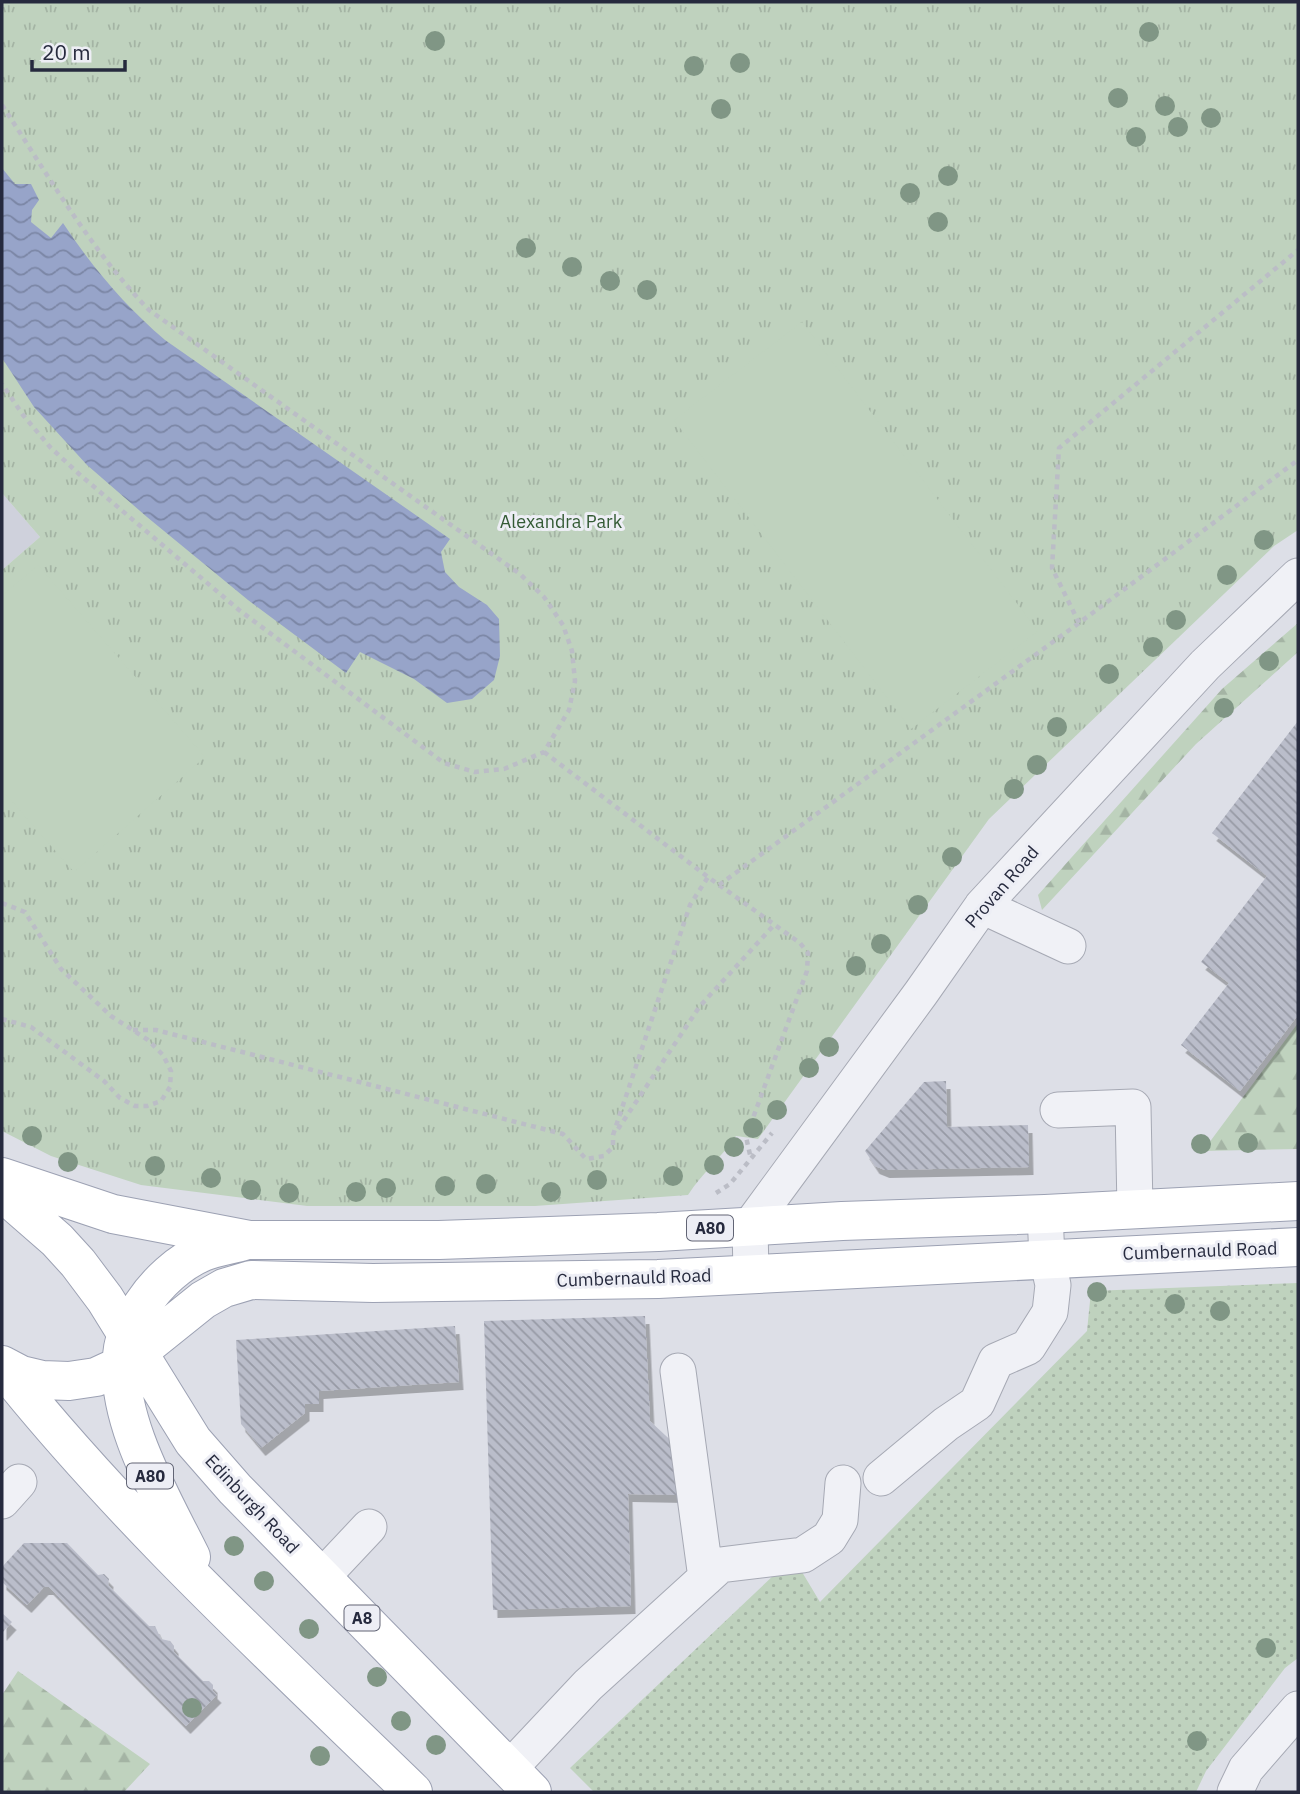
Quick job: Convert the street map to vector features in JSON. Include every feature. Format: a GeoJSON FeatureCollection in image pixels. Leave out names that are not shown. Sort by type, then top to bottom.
{"type":"FeatureCollection","features":[{"type":"Feature","properties":{"kind":"main road","name":"A80"},"geometry":{"type":"LineString","coordinates":[[2,1177],[113,1214],[250,1240],[453,1239],[658,1232],[1295,1201]]}},
{"type":"Feature","properties":{"kind":"main road","name":"Edinburgh Road"},"geometry":{"type":"LineString","coordinates":[[2,1192],[57,1240],[78,1263],[105,1299],[129,1351],[193,1441],[235,1489],[521,1780]]}},
{"type":"Feature","properties":{"kind":"main road","name":"A80"},"geometry":{"type":"LineString","coordinates":[[209,1594],[144,1464],[127,1409],[129,1351],[153,1290],[179,1266],[202,1252],[250,1240]]}},
{"type":"Feature","properties":{"kind":"main road","name":"Cumbernauld Road"},"geometry":{"type":"LineString","coordinates":[[2,1366],[21,1375],[42,1380],[69,1381],[96,1377],[203,1300],[223,1288],[251,1280],[373,1283],[659,1279],[1298,1247]]}},
{"type":"Feature","properties":{"kind":"main road"},"geometry":{"type":"LineString","coordinates":[[2,1366],[52,1428],[209,1594],[413,1792]]}},
{"type":"Feature","properties":{"kind":"street","name":"Provan Road"},"geometry":{"type":"LineString","coordinates":[[750,1226],[982,906],[1205,665],[1298,576]]}},
{"type":"Feature","properties":{"kind":"street"},"geometry":{"type":"LineString","coordinates":[[982,906],[1068,946]]}},
{"type":"Feature","properties":{"kind":"street"},"geometry":{"type":"LineString","coordinates":[[1058,1110],[1133,1107],[1153,1208]]}},
{"type":"Feature","properties":{"kind":"street"},"geometry":{"type":"LineString","coordinates":[[881,1478],[946,1424],[977,1403],[996,1361],[1028,1347],[1050,1312],[1053,1285],[1047,1258],[1045,1214]]}},
{"type":"Feature","properties":{"kind":"street"},"geometry":{"type":"LineString","coordinates":[[750,1226],[751,1274]]}},
{"type":"Feature","properties":{"kind":"street"},"geometry":{"type":"LineString","coordinates":[[678,1371],[706,1578]]}},
{"type":"Feature","properties":{"kind":"street"},"geometry":{"type":"LineString","coordinates":[[521,1780],[588,1685],[720,1565],[803,1555],[829,1538],[840,1520],[843,1483]]}},
{"type":"Feature","properties":{"kind":"street"},"geometry":{"type":"LineString","coordinates":[[322,1577],[369,1527]]}},
{"type":"Feature","properties":{"kind":"street"},"geometry":{"type":"LineString","coordinates":[[1249,1785],[1298,1709]]}},
{"type":"Feature","properties":{"kind":"path"},"geometry":{"type":"LineString","coordinates":[[2,105],[85,233],[123,283],[149,310],[520,574],[544,597],[563,625],[572,651],[575,681],[569,710],[544,752],[504,769],[485,771],[475,772],[444,762],[239,610],[79,474],[50,447],[2,384]]}},
{"type":"Feature","properties":{"kind":"path"},"geometry":{"type":"LineString","coordinates":[[1079,623],[1052,568],[1059,447],[1298,250]]}},
{"type":"Feature","properties":{"kind":"path"},"geometry":{"type":"LineString","coordinates":[[719,885],[1298,460]]}},
{"type":"Feature","properties":{"kind":"path"},"geometry":{"type":"LineString","coordinates":[[544,752],[708,877],[800,943],[808,953],[807,971],[746,1137],[751,1159]]}},
{"type":"Feature","properties":{"kind":"path"},"geometry":{"type":"LineString","coordinates":[[133,1030],[156,1030],[562,1135],[586,1159],[604,1156],[613,1147],[613,1135],[690,905],[708,877]]}},
{"type":"Feature","properties":{"kind":"path"},"geometry":{"type":"LineString","coordinates":[[2,903],[25,912],[61,969],[111,1016],[163,1055],[172,1072],[170,1087],[161,1101],[135,1107],[31,1027],[2,1019]]}},
{"type":"Feature","properties":{"kind":"path"},"geometry":{"type":"LineString","coordinates":[[613,1135],[701,1006],[774,925]]}},
{"type":"Feature","properties":{"kind":"path"},"geometry":{"type":"LineString","coordinates":[[714,1194],[730,1184],[772,1133]]}},
{"type":"Feature","properties":{"kind":"shaded area"},"geometry":{"type":"Polygon","coordinates":[[[2,493],[40,537],[2,570],[2,493]]]}},
{"type":"Feature","properties":{"kind":"green space","name":"Alexandra Park"},"geometry":{"type":"Polygon","coordinates":[[[2,2],[1298,2],[1298,530],[1274,546],[989,819],[758,1139],[736,1136],[688,1195],[535,1206],[307,1206],[141,1185],[51,1156],[2,1131],[2,570],[40,537],[2,493],[2,2]]]}},
{"type":"Feature","properties":{"kind":"green space"},"geometry":{"type":"Polygon","coordinates":[[[802,322],[1038,631],[911,729],[674,420],[802,322]]]}},
{"type":"Feature","properties":{"kind":"green space"},"geometry":{"type":"Polygon","coordinates":[[[38,565],[205,757],[74,872],[2,790],[2,596],[38,565]]]}},
{"type":"Feature","properties":{"kind":"green space"},"geometry":{"type":"Polygon","coordinates":[[[1298,623],[1298,652],[1196,744],[1042,910],[1038,895],[1222,689],[1298,623]]]}},
{"type":"Feature","properties":{"kind":"green space"},"geometry":{"type":"Polygon","coordinates":[[[1298,1023],[1298,1149],[1203,1151],[1298,1023]]]}},
{"type":"Feature","properties":{"kind":"green space"},"geometry":{"type":"Polygon","coordinates":[[[1298,1283],[1298,1658],[1285,1668],[1206,1771],[1196,1792],[594,1792],[570,1768],[793,1557],[820,1602],[1087,1331],[1091,1291],[1298,1283]]]}},
{"type":"Feature","properties":{"kind":"green space"},"geometry":{"type":"Polygon","coordinates":[[[18,1671],[150,1764],[124,1792],[2,1792],[2,1695],[18,1671]]]}},
{"type":"Feature","properties":{"kind":"water"},"geometry":{"type":"Polygon","coordinates":[[[2,168],[15,184],[31,184],[39,200],[32,210],[31,222],[51,238],[63,223],[110,285],[136,314],[165,340],[450,539],[441,552],[445,572],[459,587],[487,605],[499,619],[500,656],[494,680],[472,699],[447,703],[414,679],[360,652],[346,673],[248,600],[87,465],[34,407],[2,358],[2,168]]]}},
{"type":"Feature","properties":{"kind":"building"},"geometry":{"type":"Polygon","coordinates":[[[1298,721],[1298,1015],[1240,1091],[1181,1045],[1229,983],[1201,962],[1267,876],[1212,833],[1298,721]]]}},
{"type":"Feature","properties":{"kind":"building"},"geometry":{"type":"Polygon","coordinates":[[[946,1081],[947,1127],[1028,1125],[1029,1167],[885,1170],[875,1166],[865,1151],[924,1082],[946,1081]]]}},
{"type":"Feature","properties":{"kind":"building"},"geometry":{"type":"Polygon","coordinates":[[[645,1316],[650,1421],[680,1449],[682,1495],[628,1494],[631,1606],[493,1610],[484,1321],[645,1316]]]}},
{"type":"Feature","properties":{"kind":"building"},"geometry":{"type":"Polygon","coordinates":[[[455,1326],[459,1382],[319,1391],[319,1404],[305,1404],[305,1413],[261,1448],[241,1424],[236,1340],[455,1326]]]}},
{"type":"Feature","properties":{"kind":"building"},"geometry":{"type":"Polygon","coordinates":[[[24,1543],[67,1543],[98,1575],[104,1574],[109,1579],[108,1585],[149,1626],[155,1626],[161,1639],[170,1641],[174,1652],[203,1681],[209,1681],[213,1685],[213,1691],[217,1695],[186,1726],[49,1587],[44,1587],[27,1605],[2,1582],[2,1567],[24,1543]]]}},
{"type":"Feature","properties":{"kind":"building"},"geometry":{"type":"Polygon","coordinates":[[[2,1613],[12,1622],[2,1633],[2,1613]]]}}]}
